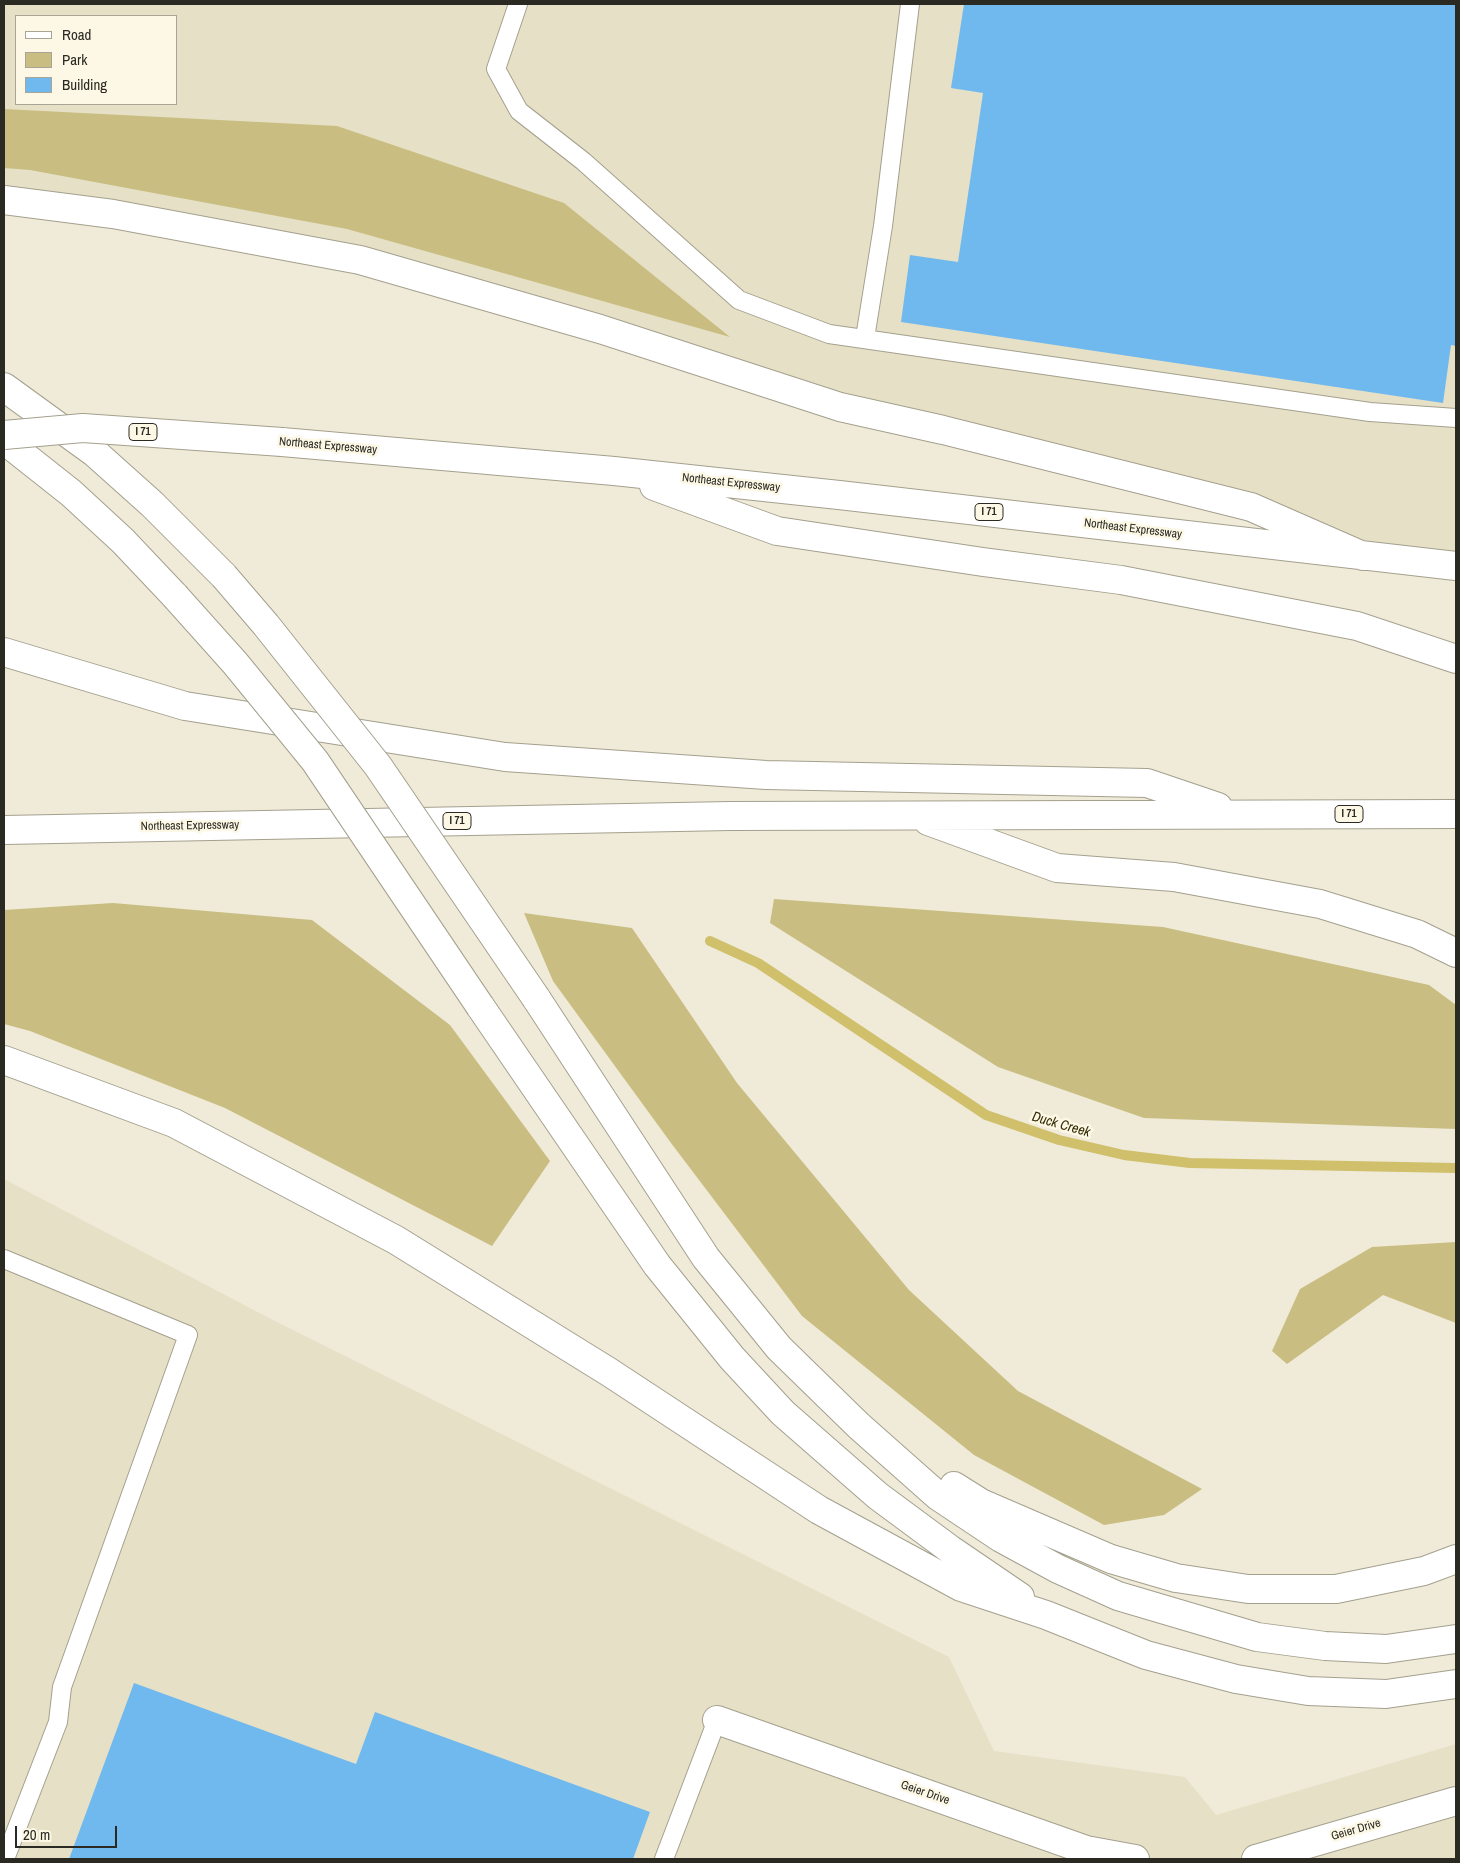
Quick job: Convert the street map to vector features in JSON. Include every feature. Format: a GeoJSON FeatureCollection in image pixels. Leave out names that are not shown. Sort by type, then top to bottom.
{"type":"FeatureCollection","features":[{"type":"Feature","properties":{"kind":"main road"},"geometry":{"type":"LineString","coordinates":[[4,200],[113,214],[360,260],[600,329],[840,407],[944,430],[1250,507],[1363,556]]}},
{"type":"Feature","properties":{"kind":"main road"},"geometry":{"type":"LineString","coordinates":[[4,387],[95,453],[152,504],[224,576],[266,625],[378,766],[536,998],[706,1258],[779,1348],[859,1426],[938,1496],[1000,1538],[1058,1569],[1118,1596],[1258,1636],[1325,1646],[1386,1649],[1456,1639]]}},
{"type":"Feature","properties":{"kind":"main road","name":"Northeast Expressway"},"geometry":{"type":"LineString","coordinates":[[4,435],[83,428],[282,442],[614,471],[1456,566]]}},
{"type":"Feature","properties":{"kind":"main road"},"geometry":{"type":"LineString","coordinates":[[4,440],[71,493],[123,541],[235,663],[315,761],[657,1265],[732,1358],[783,1413],[878,1496],[950,1550],[1046,1615]]}},
{"type":"Feature","properties":{"kind":"main road"},"geometry":{"type":"LineString","coordinates":[[614,471],[777,531],[1131,582],[1358,626],[1456,658]]}},
{"type":"Feature","properties":{"kind":"main road"},"geometry":{"type":"LineString","coordinates":[[4,652],[185,706],[505,758],[766,775],[1147,783],[1243,815]]}},
{"type":"Feature","properties":{"kind":"main road"},"geometry":{"type":"LineString","coordinates":[[910,814],[1057,868],[1174,877],[1320,904],[1417,934],[1456,953]]}},
{"type":"Feature","properties":{"kind":"main road","name":"Northeast Expressway"},"geometry":{"type":"LineString","coordinates":[[4,830],[720,816],[1456,814]]}},
{"type":"Feature","properties":{"kind":"main road"},"geometry":{"type":"LineString","coordinates":[[4,1060],[174,1123],[396,1240],[610,1372],[819,1510],[961,1587],[1046,1615],[1146,1655],[1236,1679],[1299,1689],[1386,1694],[1456,1684]]}},
{"type":"Feature","properties":{"kind":"main road"},"geometry":{"type":"LineString","coordinates":[[859,1426],[981,1503],[1111,1559],[1176,1578],[1248,1589],[1336,1589],[1424,1571],[1456,1558]]}},
{"type":"Feature","properties":{"kind":"main road","name":"Geier Drive"},"geometry":{"type":"LineString","coordinates":[[717,1720],[1086,1850],[1135,1859]]}},
{"type":"Feature","properties":{"kind":"main road","name":"Geier Drive"},"geometry":{"type":"LineString","coordinates":[[1256,1859],[1456,1801]]}},
{"type":"Feature","properties":{"kind":"lane"},"geometry":{"type":"LineString","coordinates":[[518,4],[496,70],[519,111],[583,161],[739,300],[829,334],[1370,412],[1456,418]]}},
{"type":"Feature","properties":{"kind":"lane"},"geometry":{"type":"LineString","coordinates":[[865,338],[884,226],[910,4]]}},
{"type":"Feature","properties":{"kind":"lane"},"geometry":{"type":"LineString","coordinates":[[4,1259],[188,1334],[62,1687],[58,1722],[5,1859]]}},
{"type":"Feature","properties":{"kind":"lane"},"geometry":{"type":"LineString","coordinates":[[664,1859],[717,1720]]}},
{"type":"Feature","properties":{"kind":"shaded area"},"geometry":{"type":"Polygon","coordinates":[[[4,4],[1456,4],[1456,566],[1363,556],[1251,507],[360,260],[4,200],[4,4]]]}},
{"type":"Feature","properties":{"kind":"shaded area"},"geometry":{"type":"Polygon","coordinates":[[[4,1179],[271,1319],[949,1657],[994,1751],[1185,1777],[1216,1815],[1456,1744],[1456,1859],[4,1859],[4,1179]]]}},
{"type":"Feature","properties":{"kind":"green space"},"geometry":{"type":"Polygon","coordinates":[[[4,109],[337,126],[564,203],[730,337],[347,229],[30,170],[4,168],[4,109]]]}},
{"type":"Feature","properties":{"kind":"green space"},"geometry":{"type":"Polygon","coordinates":[[[774,899],[1163,927],[1429,985],[1456,1005],[1456,1129],[1144,1118],[998,1067],[770,923],[774,899]]]}},
{"type":"Feature","properties":{"kind":"green space"},"geometry":{"type":"Polygon","coordinates":[[[113,903],[312,920],[450,1025],[550,1161],[492,1246],[225,1108],[30,1031],[4,1024],[4,910],[113,903]]]}},
{"type":"Feature","properties":{"kind":"green space"},"geometry":{"type":"Polygon","coordinates":[[[524,913],[632,928],[737,1083],[909,1290],[1018,1391],[1202,1489],[1164,1515],[1104,1525],[974,1455],[802,1316],[671,1143],[553,981],[524,913]]]}},
{"type":"Feature","properties":{"kind":"green space"},"geometry":{"type":"Polygon","coordinates":[[[1456,1242],[1456,1323],[1383,1295],[1287,1364],[1272,1351],[1300,1289],[1372,1247],[1456,1242]]]}},
{"type":"Feature","properties":{"kind":"building"},"geometry":{"type":"Polygon","coordinates":[[[964,4],[1456,4],[1456,346],[1451,345],[1443,403],[901,322],[910,255],[958,262],[983,93],[951,88],[964,4]]]}},
{"type":"Feature","properties":{"kind":"building"},"geometry":{"type":"Polygon","coordinates":[[[134,1683],[356,1764],[375,1712],[650,1812],[633,1859],[69,1859],[134,1683]]]}},
{"type":"Feature","properties":{"kind":"waterway","name":"Duck Creek"},"geometry":{"type":"LineString","coordinates":[[710,941],[758,963],[986,1115],[1059,1140],[1124,1155],[1190,1163],[1456,1168]]}}]}
